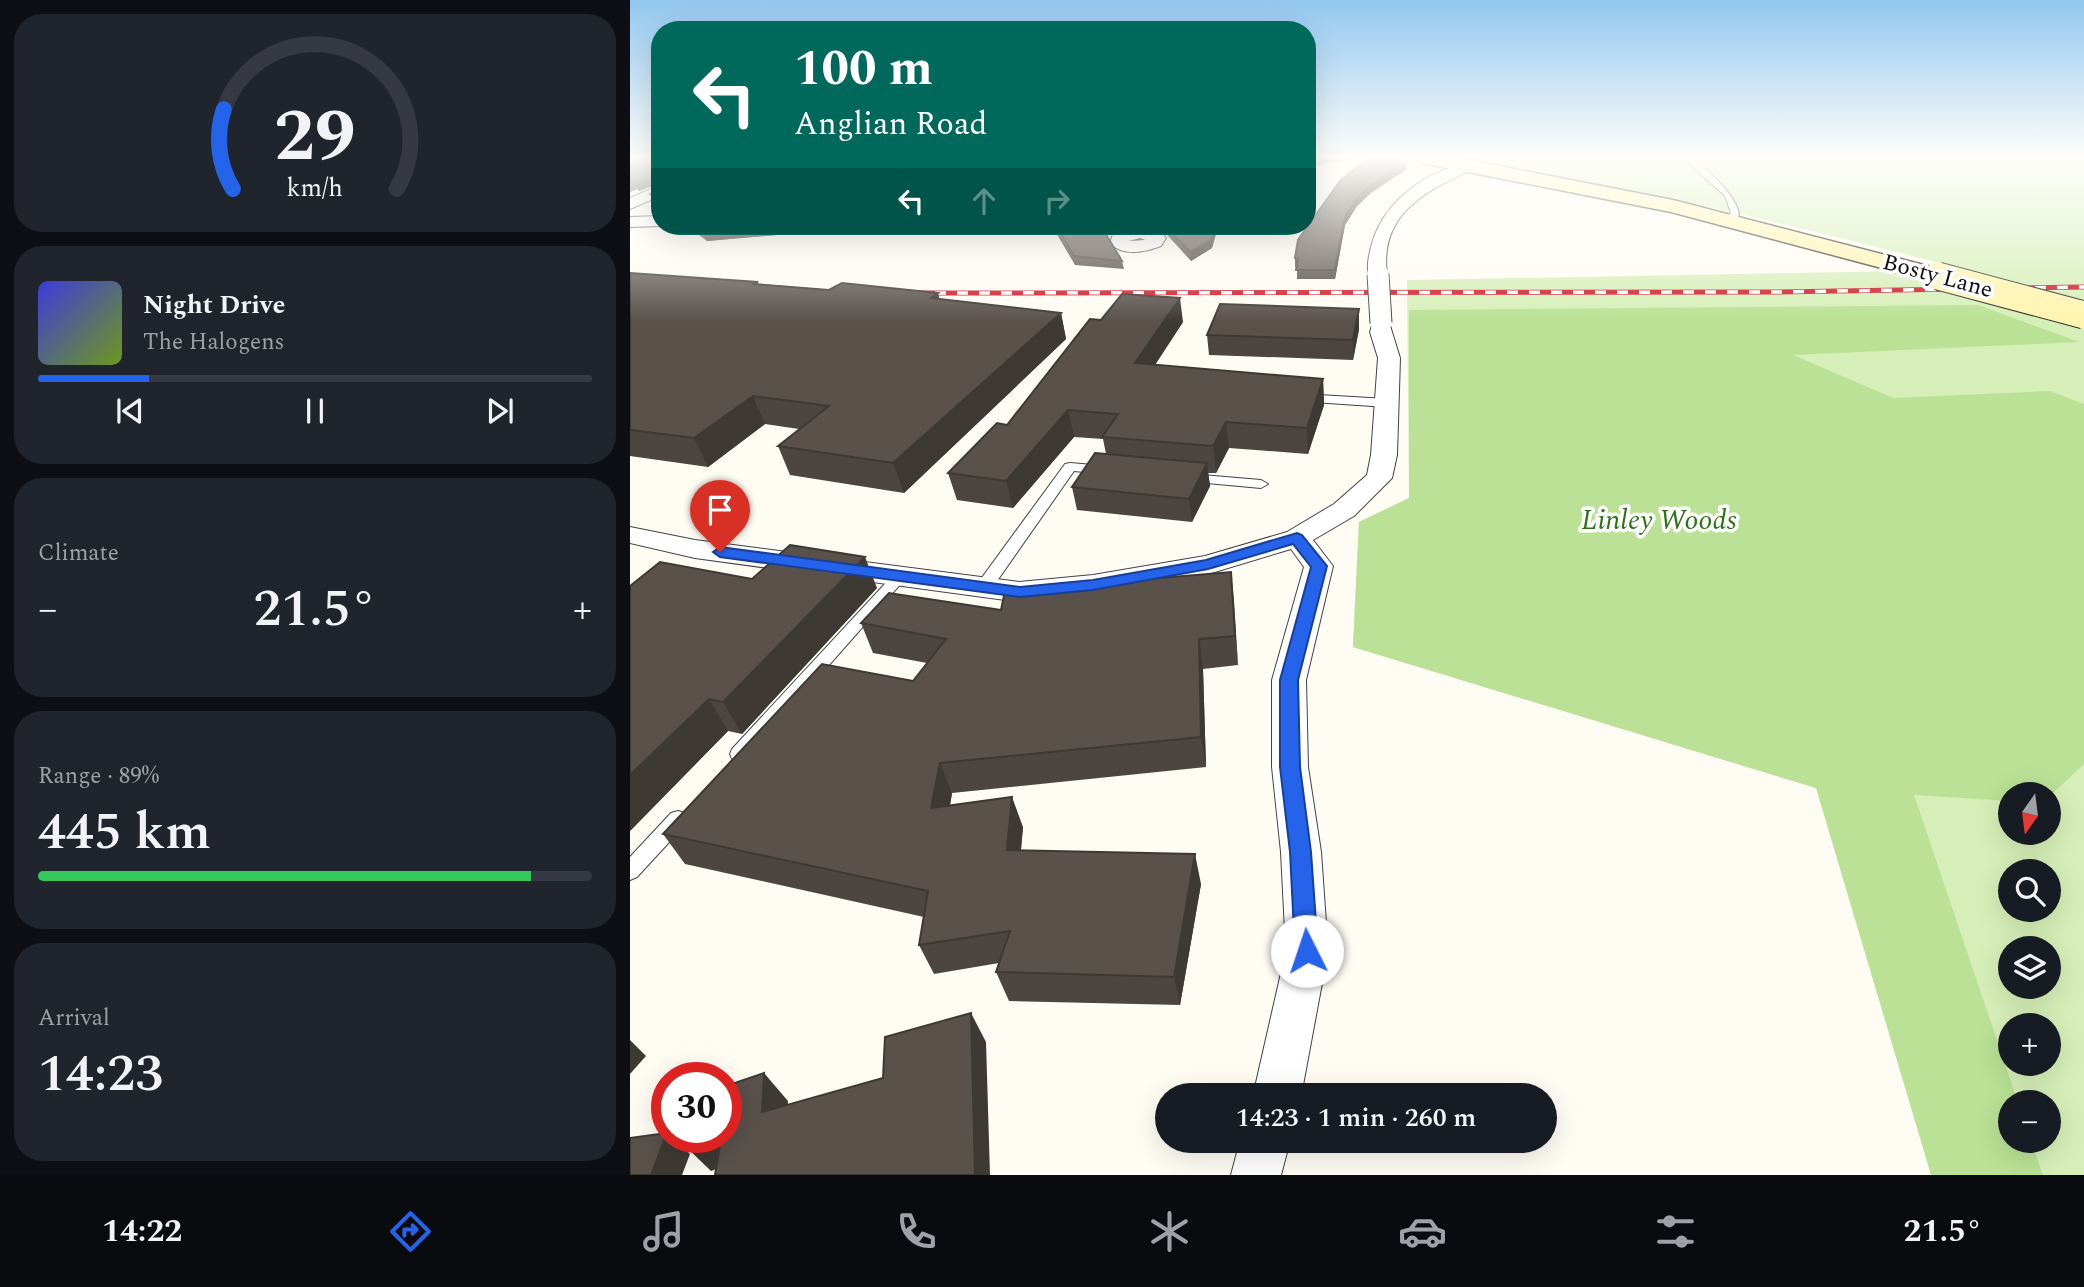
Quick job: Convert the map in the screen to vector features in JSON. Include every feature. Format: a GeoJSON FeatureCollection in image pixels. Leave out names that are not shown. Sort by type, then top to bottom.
{"type":"FeatureCollection","features":[{"type":"Feature","properties":{"kind":"main road","name":"Bosty Lane"},"geometry":{"type":"LineString","coordinates":[[1696,212],[2084,314]]}},
{"type":"Feature","properties":{"kind":"street"},"geometry":{"type":"LineString","coordinates":[[630,535],[695,549],[1020,592],[1093,585],[1208,565],[1297,538],[1344,510],[1379,478],[1384,455],[1389,358],[1380,332],[1376,265],[1384,229],[1394,212]]}},
{"type":"Feature","properties":{"kind":"street"},"geometry":{"type":"LineString","coordinates":[[630,222],[651,221]]}},
{"type":"Feature","properties":{"kind":"street"},"geometry":{"type":"LineString","coordinates":[[1280,1083],[1307,951],[1301,852],[1290,767],[1289,680],[1319,566],[1297,538]]}},
{"type":"Feature","properties":{"kind":"street"},"geometry":{"type":"LineString","coordinates":[[1256,1175],[1262,1153]]}},
{"type":"Feature","properties":{"kind":"lane"},"geometry":{"type":"LineString","coordinates":[[1728,219],[1736,212]]}},
{"type":"Feature","properties":{"kind":"lane"},"geometry":{"type":"LineString","coordinates":[[1289,397],[1387,403]]}},
{"type":"Feature","properties":{"kind":"lane"},"geometry":{"type":"LineString","coordinates":[[984,587],[1070,467],[1125,472]]}},
{"type":"Feature","properties":{"kind":"lane"},"geometry":{"type":"LineString","coordinates":[[1179,477],[1261,484]]}},
{"type":"Feature","properties":{"kind":"lane"},"geometry":{"type":"LineString","coordinates":[[727,766],[900,576]]}},
{"type":"Feature","properties":{"kind":"lane"},"geometry":{"type":"LineString","coordinates":[[630,871],[691,806]]}},
{"type":"Feature","properties":{"kind":"green space"},"geometry":{"type":"Polygon","coordinates":[[[1728,212],[2084,212],[2084,303],[1911,256],[1728,212]]]}},
{"type":"Feature","properties":{"kind":"green space","name":"Linley Woods"},"geometry":{"type":"Polygon","coordinates":[[[1905,271],[2084,323],[2084,1175],[2043,1175],[2035,1153],[2061,1153],[2061,1090],[2014,1090],[2009,1076],[2061,1076],[2061,1013],[1998,1013],[1998,1044],[1913,795],[1816,788],[1353,647],[1359,522],[1409,498],[1407,280],[1905,271]]]}},
{"type":"Feature","properties":{"kind":"green space","name":"Linley Woods"},"geometry":{"type":"Polygon","coordinates":[[[1978,305],[2079,342],[1793,355],[1893,398],[2050,391],[2084,404],[2084,764],[2062,785],[2062,782],[1998,782],[1998,800],[1914,795],[1998,1043],[1998,1076],[2009,1076],[2014,1090],[1998,1090],[1998,1153],[2035,1153],[2043,1175],[1931,1175],[1816,788],[1353,647],[1359,522],[1409,498],[1409,310],[1978,305]]]}},
{"type":"Feature","properties":{"kind":"building"},"geometry":{"type":"Polygon","coordinates":[[[1318,212],[1348,212],[1335,270],[1296,270],[1298,240],[1302,235],[1316,235],[1318,212]]]}},
{"type":"Feature","properties":{"kind":"building"},"geometry":{"type":"Polygon","coordinates":[[[1061,235],[1106,235],[1122,261],[1074,256],[1061,235]]]}},
{"type":"Feature","properties":{"kind":"building"},"geometry":{"type":"Polygon","coordinates":[[[1174,235],[1212,235],[1211,240],[1190,252],[1174,235]]]}},
{"type":"Feature","properties":{"kind":"building"},"geometry":{"type":"Polygon","coordinates":[[[630,273],[829,290],[842,283],[938,293],[931,298],[1061,313],[893,463],[778,446],[829,406],[753,396],[694,438],[630,430],[630,273]]]}},
{"type":"Feature","properties":{"kind":"building"},"geometry":{"type":"Polygon","coordinates":[[[1122,294],[1180,298],[1135,363],[1323,379],[1307,428],[1226,422],[1213,446],[1102,437],[1118,414],[1068,410],[1006,481],[948,473],[997,423],[1007,425],[1090,319],[1101,320],[1122,294]]]}},
{"type":"Feature","properties":{"kind":"building"},"geometry":{"type":"Polygon","coordinates":[[[1220,304],[1359,309],[1353,340],[1207,335],[1220,304]]]}},
{"type":"Feature","properties":{"kind":"building"},"geometry":{"type":"Polygon","coordinates":[[[1095,453],[1207,463],[1189,499],[1072,487],[1095,453]]]}},
{"type":"Feature","properties":{"kind":"building"},"geometry":{"type":"Polygon","coordinates":[[[790,545],[865,557],[723,702],[709,699],[630,775],[630,586],[660,562],[752,579],[790,545]]]}},
{"type":"Feature","properties":{"kind":"building"},"geometry":{"type":"Polygon","coordinates":[[[1231,572],[1235,636],[1199,639],[1201,737],[940,763],[931,808],[1012,797],[1007,850],[1195,854],[1174,977],[996,972],[1010,931],[919,945],[928,891],[663,834],[822,664],[913,681],[946,639],[861,623],[889,593],[1001,610],[1005,591],[1231,572]]]}},
{"type":"Feature","properties":{"kind":"building"},"geometry":{"type":"Polygon","coordinates":[[[971,1013],[975,1175],[715,1175],[719,1153],[742,1153],[742,1081],[764,1073],[762,1112],[883,1078],[885,1037],[971,1013]]]}},
{"type":"Feature","properties":{"kind":"building"},"geometry":{"type":"Polygon","coordinates":[[[651,1135],[651,1153],[659,1153],[651,1175],[630,1175],[630,1138],[651,1135]]]}},
{"type":"Feature","properties":{"kind":"railway"},"geometry":{"type":"LineString","coordinates":[[913,293],[1777,292],[2084,287]]}},
{"type":"Feature","properties":{"kind":"route"},"geometry":{"type":"LineString","coordinates":[[720,552],[1020,592],[1093,585],[1208,565],[1297,538],[1319,566],[1310,609],[1289,680],[1290,767],[1301,852],[1307,951]]}}]}
